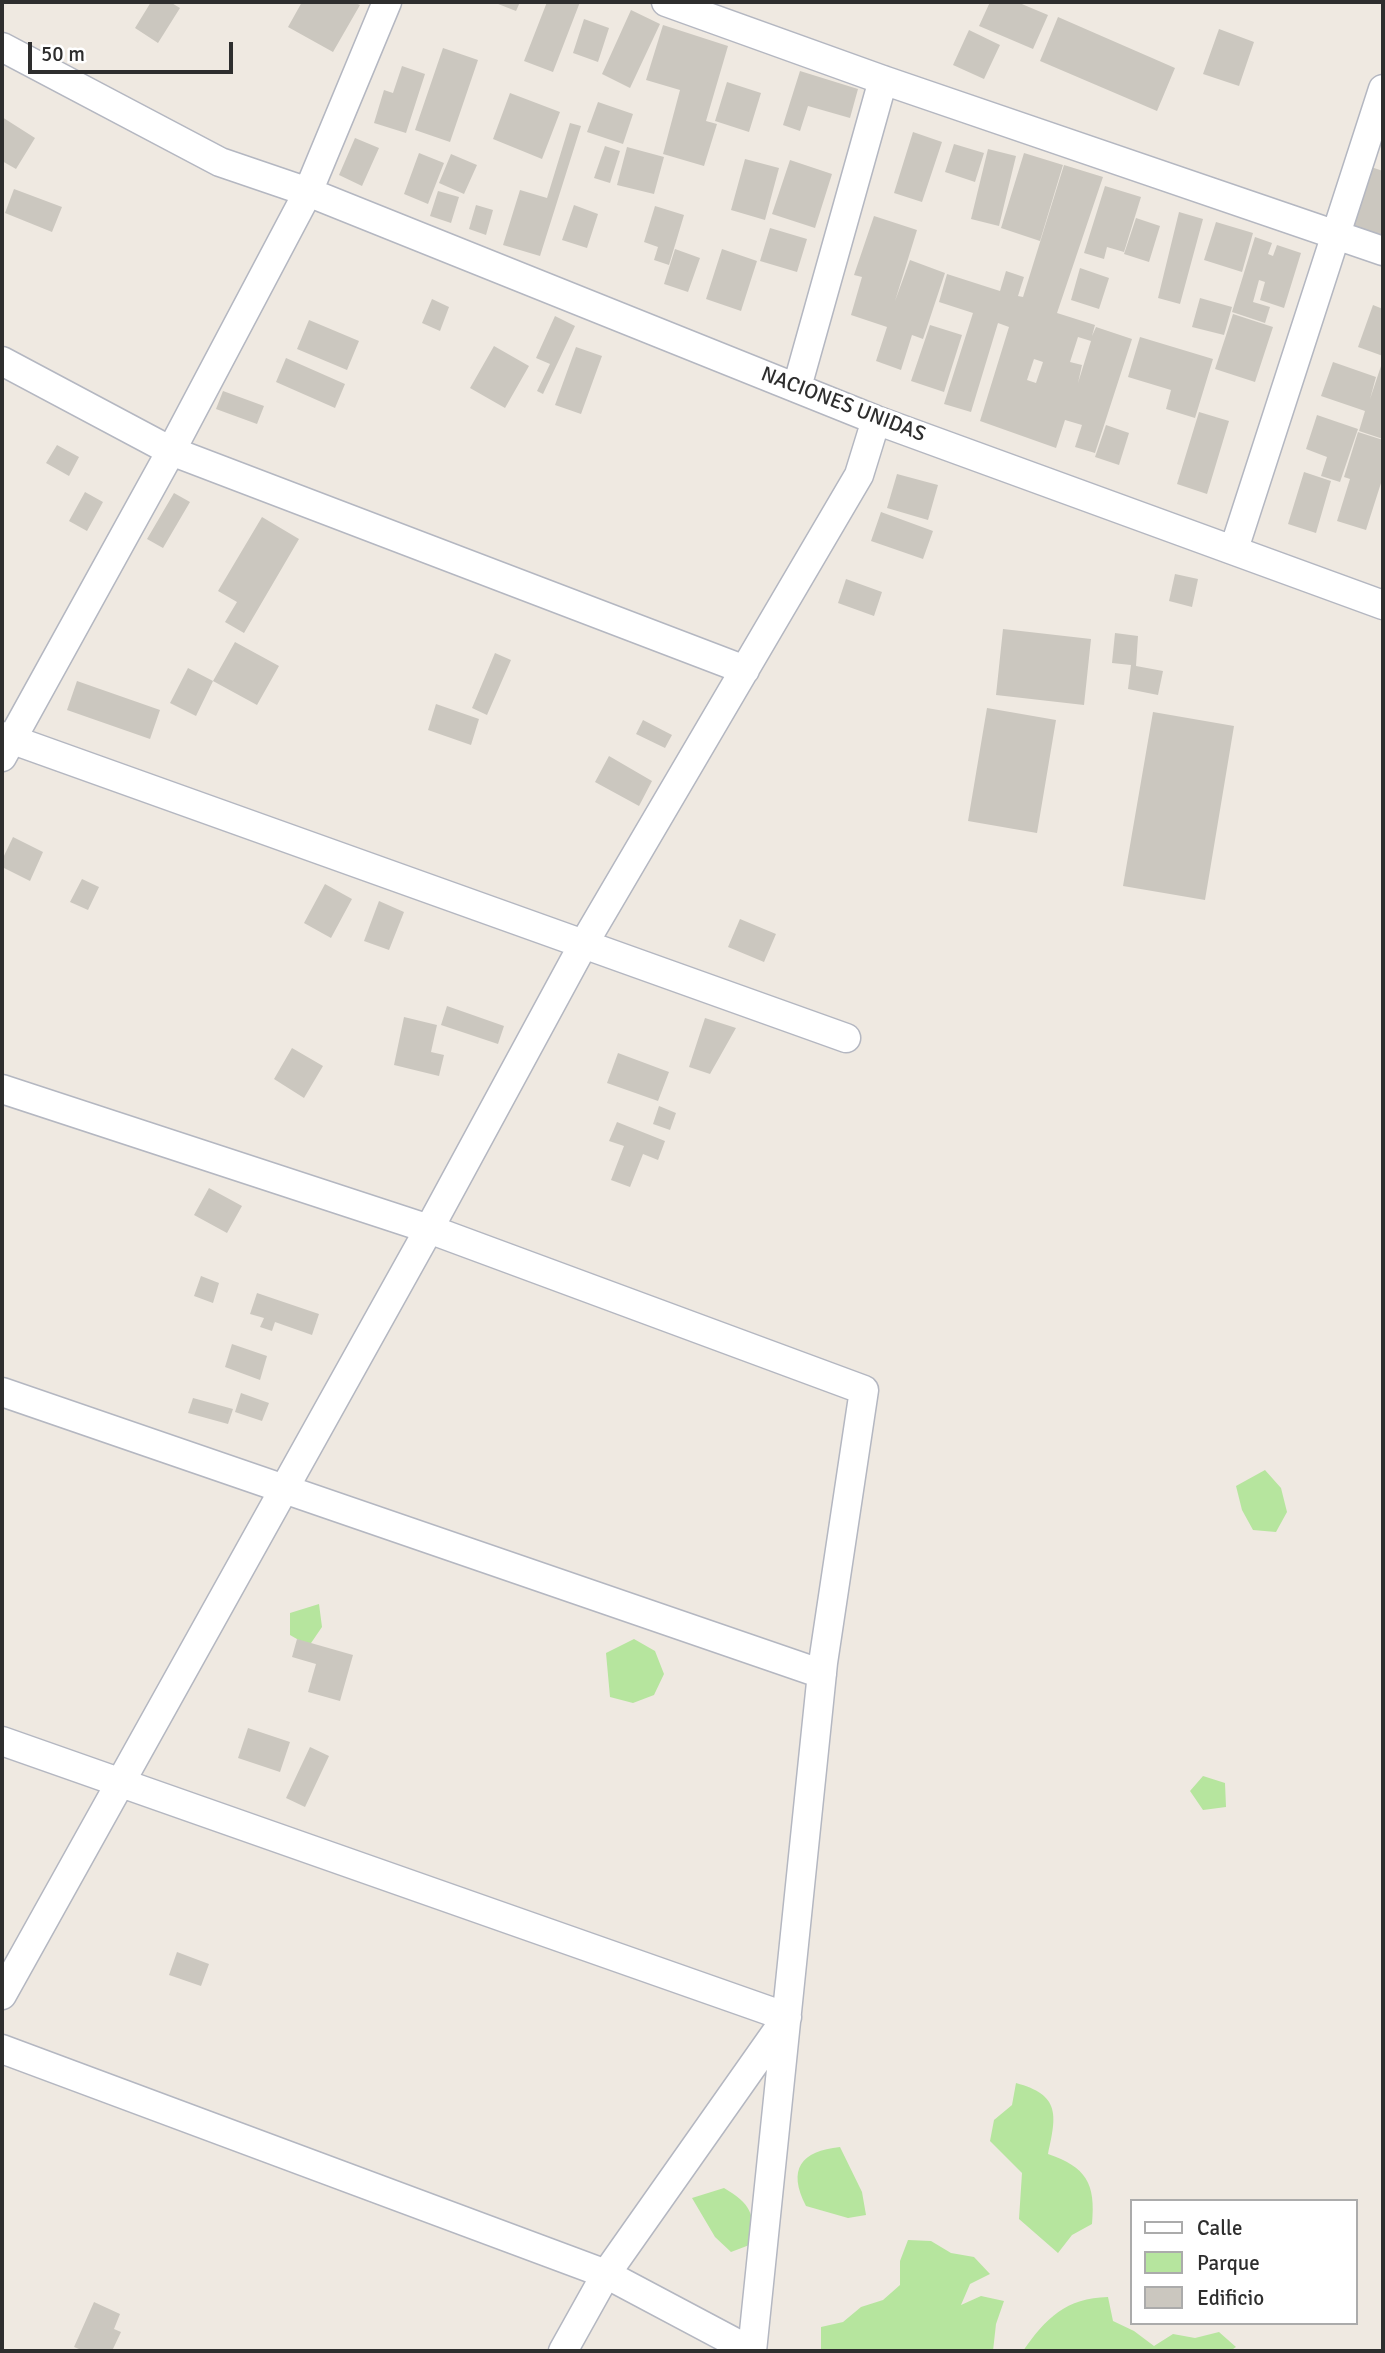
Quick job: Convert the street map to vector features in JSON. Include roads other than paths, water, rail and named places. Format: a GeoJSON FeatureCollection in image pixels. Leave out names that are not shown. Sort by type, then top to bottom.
{"type":"FeatureCollection","features":[{"type":"Feature","properties":{"kind":"street"},"geometry":{"type":"LineString","coordinates":[[387,2],[308,192],[171,452],[5,744],[846,1038]]}},
{"type":"Feature","properties":{"kind":"street"},"geometry":{"type":"LineString","coordinates":[[666,2],[883,80],[1383,251]]}},
{"type":"Feature","properties":{"kind":"street","name":"NACIONES UNIDAS"},"geometry":{"type":"LineString","coordinates":[[2,47],[220,162],[308,192],[876,420],[1383,605]]}},
{"type":"Feature","properties":{"kind":"street"},"geometry":{"type":"LineString","coordinates":[[797,387],[883,80]]}},
{"type":"Feature","properties":{"kind":"street"},"geometry":{"type":"LineString","coordinates":[[1234,549],[1383,89]]}},
{"type":"Feature","properties":{"kind":"street"},"geometry":{"type":"LineString","coordinates":[[2,361],[171,452],[745,670]]}},
{"type":"Feature","properties":{"kind":"street"},"geometry":{"type":"LineString","coordinates":[[2,1995],[429,1229],[583,945],[859,475],[876,420]]}},
{"type":"Feature","properties":{"kind":"street"},"geometry":{"type":"LineString","coordinates":[[2,1089],[429,1229],[864,1390],[822,1674],[752,2351],[606,2274],[2,2049]]}},
{"type":"Feature","properties":{"kind":"street"},"geometry":{"type":"LineString","coordinates":[[2,1392],[822,1674]]}},
{"type":"Feature","properties":{"kind":"street"},"geometry":{"type":"LineString","coordinates":[[2,1741],[786,2017]]}},
{"type":"Feature","properties":{"kind":"street"},"geometry":{"type":"LineString","coordinates":[[563,2351],[606,2274],[786,2017]]}}]}
